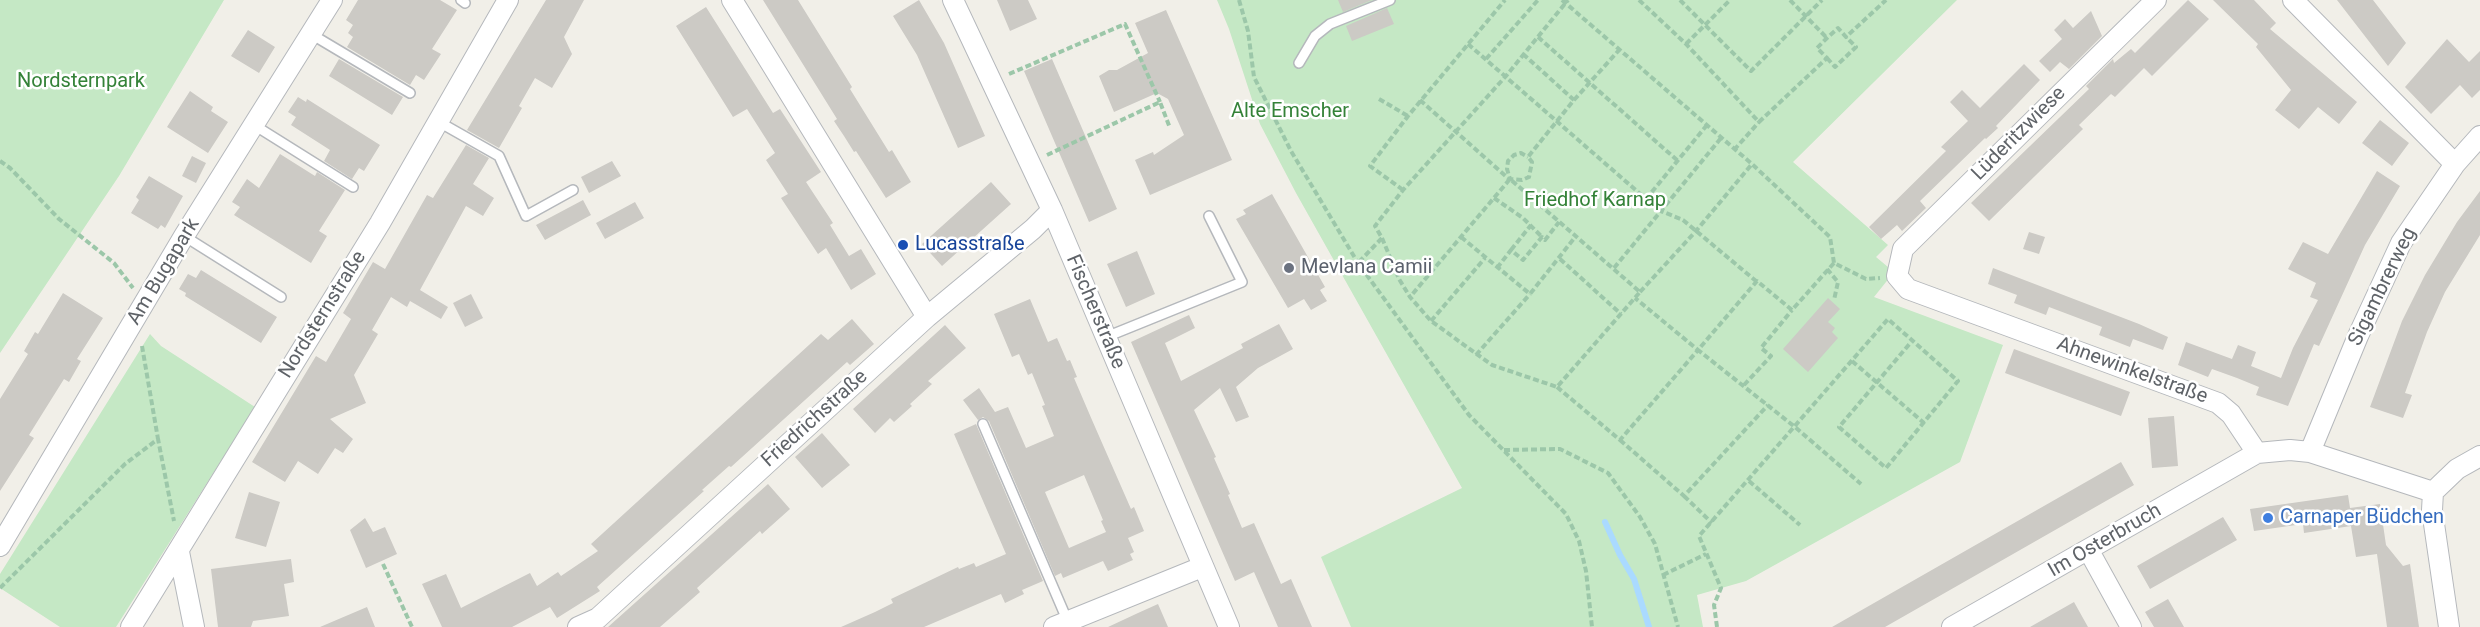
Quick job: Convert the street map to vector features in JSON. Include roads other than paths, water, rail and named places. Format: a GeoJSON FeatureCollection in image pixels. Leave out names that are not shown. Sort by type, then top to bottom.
{"type":"FeatureCollection","features":[{"type":"Feature","properties":{"kind":"street","name":"Am Bugapark"},"geometry":{"type":"LineString","coordinates":[[0,546],[184,236],[332,0]]}},
{"type":"Feature","properties":{"kind":"street","name":"Nordsternstraße"},"geometry":{"type":"LineString","coordinates":[[131,627],[179,552],[439,122],[508,0]]}},
{"type":"Feature","properties":{"kind":"street"},"geometry":{"type":"LineString","coordinates":[[732,0],[927,318]]}},
{"type":"Feature","properties":{"kind":"street","name":"Fischerstraße"},"geometry":{"type":"LineString","coordinates":[[953,0],[1052,210],[1229,627]]}},
{"type":"Feature","properties":{"kind":"street","name":"Lüderitzwiese"},"geometry":{"type":"LineString","coordinates":[[1897,276],[1903,249],[2156,0]]}},
{"type":"Feature","properties":{"kind":"street"},"geometry":{"type":"LineString","coordinates":[[2293,0],[2455,164]]}},
{"type":"Feature","properties":{"kind":"street","name":"Sigambrerweg"},"geometry":{"type":"LineString","coordinates":[[2310,452],[2358,336],[2401,243],[2455,164],[2480,135]]}},
{"type":"Feature","properties":{"kind":"street","name":"Friedrichstraße"},"geometry":{"type":"LineString","coordinates":[[578,627],[598,618],[927,318],[1033,229],[1052,210]]}},
{"type":"Feature","properties":{"kind":"street","name":"Ahnewinkelstraße"},"geometry":{"type":"LineString","coordinates":[[1897,276],[1908,289],[2218,403],[2231,414],[2257,453]]}},
{"type":"Feature","properties":{"kind":"street"},"geometry":{"type":"LineString","coordinates":[[2257,453],[2290,450],[2310,452],[2433,492]]}},
{"type":"Feature","properties":{"kind":"street","name":"Im Osterbruch"},"geometry":{"type":"LineString","coordinates":[[1952,627],[2257,453]]}},
{"type":"Feature","properties":{"kind":"street"},"geometry":{"type":"LineString","coordinates":[[2449,627],[2432,510],[2433,492],[2457,469],[2480,456]]}},
{"type":"Feature","properties":{"kind":"street"},"geometry":{"type":"LineString","coordinates":[[2089,550],[2131,627]]}},
{"type":"Feature","properties":{"kind":"street"},"geometry":{"type":"LineString","coordinates":[[179,552],[194,627]]}},
{"type":"Feature","properties":{"kind":"street"},"geometry":{"type":"LineString","coordinates":[[1061,624],[1202,567]]}},
{"type":"Feature","properties":{"kind":"lane"},"geometry":{"type":"LineString","coordinates":[[1299,63],[1315,36],[1330,24],[1390,0]]}},
{"type":"Feature","properties":{"kind":"lane"},"geometry":{"type":"LineString","coordinates":[[311,34],[410,93]]}},
{"type":"Feature","properties":{"kind":"lane"},"geometry":{"type":"LineString","coordinates":[[439,122],[499,156],[526,216],[573,190]]}},
{"type":"Feature","properties":{"kind":"lane"},"geometry":{"type":"LineString","coordinates":[[254,125],[353,187]]}},
{"type":"Feature","properties":{"kind":"lane"},"geometry":{"type":"LineString","coordinates":[[1106,337],[1242,282],[1209,216]]}},
{"type":"Feature","properties":{"kind":"lane"},"geometry":{"type":"LineString","coordinates":[[184,236],[281,297]]}},
{"type":"Feature","properties":{"kind":"lane"},"geometry":{"type":"LineString","coordinates":[[983,424],[1061,624]]}},
{"type":"Feature","properties":{"kind":"waterway","name":"Alte Emscher"},"geometry":{"type":"LineString","coordinates":[[1605,522],[1634,579],[1649,627]]}},
{"type":"Feature","properties":{"kind":"place","name":"Lucasstraße"},"geometry":{"type":"Point","coordinates":[903,245]}},
{"type":"Feature","properties":{"kind":"place","name":"Mevlana Camii"},"geometry":{"type":"Point","coordinates":[1289,268]}},
{"type":"Feature","properties":{"kind":"place","name":"Carnaper Büdchen"},"geometry":{"type":"Point","coordinates":[2268,518]}},
{"type":"Feature","properties":{"kind":"park label","name":"Nordsternpark"},"geometry":{"type":"Point","coordinates":[81,82]}},
{"type":"Feature","properties":{"kind":"park label","name":"Friedhof Karnap"},"geometry":{"type":"Point","coordinates":[1595,201]}}]}
